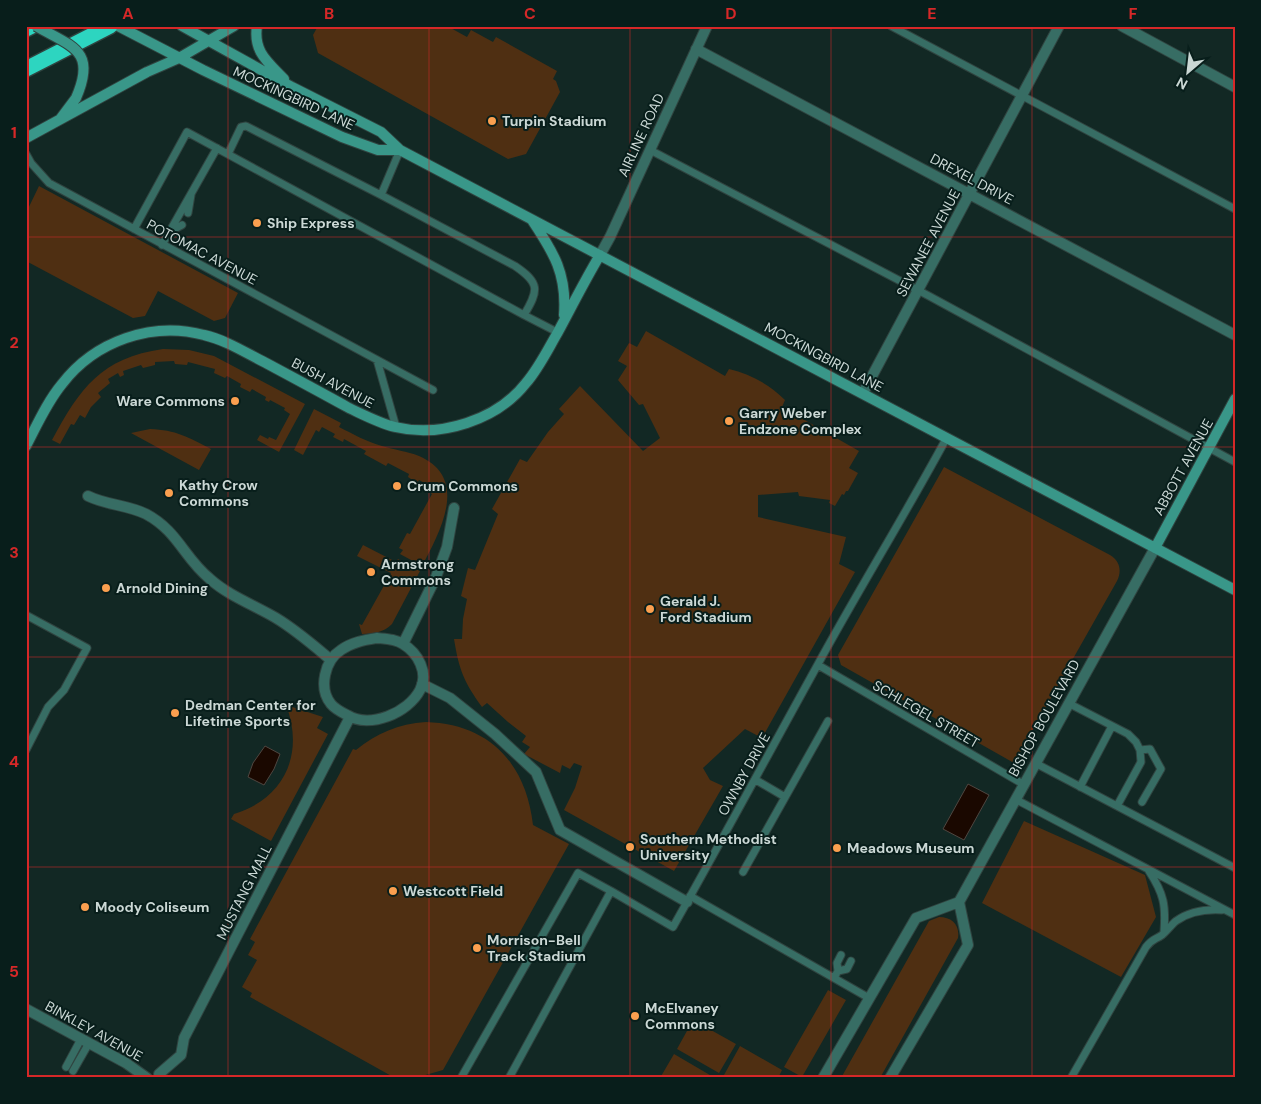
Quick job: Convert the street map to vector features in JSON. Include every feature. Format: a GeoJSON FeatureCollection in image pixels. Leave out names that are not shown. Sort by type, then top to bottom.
{"type":"FeatureCollection","features":[{"type":"Feature","properties":{"kind":"highway"},"geometry":{"type":"LineString","coordinates":[[26,30],[34,26]]}},
{"type":"Feature","properties":{"kind":"highway"},"geometry":{"type":"LineString","coordinates":[[26,69],[110,26]]}},
{"type":"Feature","properties":{"kind":"main road"},"geometry":{"type":"LineString","coordinates":[[34,26],[74,47],[81,56],[85,67],[82,84],[76,98],[59,121]]}},
{"type":"Feature","properties":{"kind":"main road","name":"MOCKINGBIRD LANE"},"geometry":{"type":"LineString","coordinates":[[118,26],[179,58],[342,137],[378,150],[400,150]]}},
{"type":"Feature","properties":{"kind":"main road","name":"MOCKINGBIRD LANE"},"geometry":{"type":"LineString","coordinates":[[182,26],[292,87],[381,132],[400,150],[1235,590]]}},
{"type":"Feature","properties":{"kind":"main road"},"geometry":{"type":"LineString","coordinates":[[26,138],[147,72],[179,58],[234,26]]}},
{"type":"Feature","properties":{"kind":"main road"},"geometry":{"type":"LineString","coordinates":[[257,26],[258,46],[261,54],[292,87]]}},
{"type":"Feature","properties":{"kind":"main road"},"geometry":{"type":"LineString","coordinates":[[532,219],[548,244],[563,278],[565,299],[564,321]]}},
{"type":"Feature","properties":{"kind":"main road","name":"BUSH AVENUE"},"geometry":{"type":"LineString","coordinates":[[26,446],[61,384],[83,362],[104,347],[122,339],[141,334],[172,330],[217,339],[372,419],[396,427],[418,430],[445,428],[480,418],[496,410],[525,385],[539,365],[600,255]]}},
{"type":"Feature","properties":{"kind":"main road","name":"ABBOTT AVENUE"},"geometry":{"type":"LineString","coordinates":[[1154,548],[1235,400]]}},
{"type":"Feature","properties":{"kind":"street","name":"AIRLINE ROAD"},"geometry":{"type":"LineString","coordinates":[[600,255],[707,26]]}},
{"type":"Feature","properties":{"kind":"street","name":"SEWANEE AVENUE"},"geometry":{"type":"LineString","coordinates":[[863,393],[1059,26]]}},
{"type":"Feature","properties":{"kind":"street"},"geometry":{"type":"LineString","coordinates":[[1122,26],[1235,87]]}},
{"type":"Feature","properties":{"kind":"street","name":"DREXEL DRIVE"},"geometry":{"type":"LineString","coordinates":[[696,49],[1235,335]]}},
{"type":"Feature","properties":{"kind":"street"},"geometry":{"type":"LineString","coordinates":[[88,496],[104,503],[145,514],[160,523],[172,532],[198,568],[211,581],[290,628],[331,660]]}},
{"type":"Feature","properties":{"kind":"street"},"geometry":{"type":"LineString","coordinates":[[403,644],[436,577],[447,546],[454,508]]}},
{"type":"Feature","properties":{"kind":"street","name":"BISHOP BOULEVARD"},"geometry":{"type":"LineString","coordinates":[[959,902],[1154,548]]}},
{"type":"Feature","properties":{"kind":"street"},"geometry":{"type":"LineString","coordinates":[[391,639],[403,644],[413,652],[421,663],[422,684],[414,698],[394,713],[377,719],[361,720],[350,717],[331,704],[327,697],[324,685],[326,672],[331,660],[340,650],[364,640],[391,639]]}},
{"type":"Feature","properties":{"kind":"street"},"geometry":{"type":"LineString","coordinates":[[422,684],[450,698],[495,734],[536,772],[560,830],[688,899]]}},
{"type":"Feature","properties":{"kind":"street","name":"MUSTANG MALL"},"geometry":{"type":"LineString","coordinates":[[159,1074],[181,1055],[184,1038],[350,717]]}},
{"type":"Feature","properties":{"kind":"street"},"geometry":{"type":"LineString","coordinates":[[823,1078],[916,918],[959,902],[968,945],[890,1078]]}},
{"type":"Feature","properties":{"kind":"street","name":"BINKLEY AVENUE"},"geometry":{"type":"LineString","coordinates":[[26,1009],[126,1063],[146,1078]]}},
{"type":"Feature","properties":{"kind":"lane"},"geometry":{"type":"LineString","coordinates":[[891,26],[1235,210]]}},
{"type":"Feature","properties":{"kind":"lane"},"geometry":{"type":"LineString","coordinates":[[228,154],[241,127],[246,126],[515,266],[529,276],[535,288],[533,300],[524,316]]}},
{"type":"Feature","properties":{"kind":"lane"},"geometry":{"type":"LineString","coordinates":[[134,230],[187,132],[524,316],[557,332]]}},
{"type":"Feature","properties":{"kind":"lane"},"geometry":{"type":"LineString","coordinates":[[162,245],[217,148]]}},
{"type":"Feature","properties":{"kind":"lane"},"geometry":{"type":"LineString","coordinates":[[381,195],[400,150]]}},
{"type":"Feature","properties":{"kind":"lane"},"geometry":{"type":"LineString","coordinates":[[650,150],[918,290],[1235,462]]}},
{"type":"Feature","properties":{"kind":"lane","name":"POTOMAC AVENUE"},"geometry":{"type":"LineString","coordinates":[[26,154],[31,163],[49,183],[433,390]]}},
{"type":"Feature","properties":{"kind":"lane"},"geometry":{"type":"LineString","coordinates":[[188,213],[192,190]]}},
{"type":"Feature","properties":{"kind":"lane"},"geometry":{"type":"LineString","coordinates":[[169,233],[182,225]]}},
{"type":"Feature","properties":{"kind":"lane"},"geometry":{"type":"LineString","coordinates":[[377,360],[396,427]]}},
{"type":"Feature","properties":{"kind":"lane","name":"OWNBY DRIVE"},"geometry":{"type":"LineString","coordinates":[[612,892],[673,927],[946,439]]}},
{"type":"Feature","properties":{"kind":"lane"},"geometry":{"type":"LineString","coordinates":[[26,615],[87,648],[64,690],[48,707],[26,750]]}},
{"type":"Feature","properties":{"kind":"lane","name":"SCHLEGEL STREET"},"geometry":{"type":"LineString","coordinates":[[818,665],[1023,784]]}},
{"type":"Feature","properties":{"kind":"lane"},"geometry":{"type":"LineString","coordinates":[[1068,703],[1128,734],[1136,742],[1140,750],[1141,762],[1117,806]]}},
{"type":"Feature","properties":{"kind":"lane"},"geometry":{"type":"LineString","coordinates":[[743,872],[828,721]]}},
{"type":"Feature","properties":{"kind":"lane"},"geometry":{"type":"LineString","coordinates":[[1080,787],[1112,726]]}},
{"type":"Feature","properties":{"kind":"lane"},"geometry":{"type":"LineString","coordinates":[[1140,750],[1150,749],[1161,769],[1142,802]]}},
{"type":"Feature","properties":{"kind":"lane"},"geometry":{"type":"LineString","coordinates":[[1035,763],[1235,868]]}},
{"type":"Feature","properties":{"kind":"lane"},"geometry":{"type":"LineString","coordinates":[[756,780],[786,797]]}},
{"type":"Feature","properties":{"kind":"lane"},"geometry":{"type":"LineString","coordinates":[[1015,799],[1235,915]]}},
{"type":"Feature","properties":{"kind":"lane"},"geometry":{"type":"LineString","coordinates":[[1147,869],[1160,888],[1166,909],[1164,932]]}},
{"type":"Feature","properties":{"kind":"lane"},"geometry":{"type":"LineString","coordinates":[[461,1078],[578,873],[612,892],[508,1078]]}},
{"type":"Feature","properties":{"kind":"lane"},"geometry":{"type":"LineString","coordinates":[[688,899],[869,998]]}},
{"type":"Feature","properties":{"kind":"lane"},"geometry":{"type":"LineString","coordinates":[[1071,1078],[1146,946],[1153,938],[1163,934],[1177,920],[1193,913],[1209,910],[1226,911]]}},
{"type":"Feature","properties":{"kind":"lane"},"geometry":{"type":"LineString","coordinates":[[838,971],[836,963],[841,955]]}},
{"type":"Feature","properties":{"kind":"lane"},"geometry":{"type":"LineString","coordinates":[[834,978],[838,971],[847,968],[851,961]]}},
{"type":"Feature","properties":{"kind":"lane"},"geometry":{"type":"LineString","coordinates":[[66,1067],[85,1041]]}},
{"type":"Feature","properties":{"kind":"lane"},"geometry":{"type":"LineString","coordinates":[[73,1071],[85,1041]]}},
{"type":"Feature","properties":{"kind":"shaded area","name":"Turpin Stadium"},"geometry":{"type":"Polygon","coordinates":[[[318,26],[447,26],[467,37],[471,30],[493,42],[496,37],[557,71],[553,79],[556,81],[560,92],[526,154],[508,159],[318,53],[313,35],[318,26]]]}},
{"type":"Feature","properties":{"kind":"shaded area"},"geometry":{"type":"Polygon","coordinates":[[[39,186],[238,293],[225,318],[214,321],[158,291],[145,316],[133,318],[26,261],[26,213],[39,186]]]}},
{"type":"Feature","properties":{"kind":"shaded area","name":"Gerald J. Ford Stadium"},"geometry":{"type":"Polygon","coordinates":[[[646,331],[725,376],[729,369],[759,380],[785,400],[782,407],[859,451],[849,468],[858,473],[848,491],[844,495],[842,494],[835,506],[829,503],[830,500],[799,496],[798,492],[758,495],[758,517],[846,537],[839,564],[855,572],[762,738],[745,729],[703,768],[710,780],[723,786],[674,871],[564,810],[575,788],[582,766],[574,763],[570,769],[562,765],[560,773],[524,754],[530,747],[522,742],[526,736],[487,703],[482,707],[471,690],[460,668],[454,639],[462,639],[467,599],[461,596],[468,568],[475,570],[498,514],[492,509],[520,459],[527,462],[548,432],[564,414],[559,409],[580,386],[643,451],[660,438],[643,404],[639,405],[618,380],[627,366],[618,361],[629,343],[637,347],[646,331]]]}},
{"type":"Feature","properties":{"kind":"shaded area"},"geometry":{"type":"Polygon","coordinates":[[[163,349],[189,350],[214,356],[305,404],[279,452],[257,440],[260,435],[276,440],[290,414],[284,410],[285,408],[270,400],[269,402],[265,400],[266,397],[252,389],[250,392],[240,387],[241,384],[227,376],[225,378],[214,373],[215,369],[188,362],[187,365],[175,364],[174,361],[155,362],[155,365],[143,368],[141,365],[123,371],[124,375],[120,377],[118,373],[108,379],[110,383],[98,393],[101,397],[91,407],[85,418],[80,415],[74,425],[71,424],[60,444],[52,440],[72,405],[95,378],[123,360],[142,353],[163,349]]]}},
{"type":"Feature","properties":{"kind":"shaded area"},"geometry":{"type":"Polygon","coordinates":[[[314,409],[341,423],[339,427],[365,440],[419,456],[435,466],[444,478],[447,492],[446,507],[436,538],[422,566],[400,554],[403,550],[399,548],[407,533],[410,534],[432,494],[429,492],[432,487],[419,480],[417,483],[408,477],[409,474],[388,463],[386,466],[364,454],[366,451],[344,439],[343,442],[333,437],[335,434],[322,427],[319,432],[316,430],[303,455],[294,450],[314,409]]]}},
{"type":"Feature","properties":{"kind":"shaded area"},"geometry":{"type":"Polygon","coordinates":[[[150,429],[182,435],[211,449],[199,470],[131,433],[150,429]]]}},
{"type":"Feature","properties":{"kind":"shaded area"},"geometry":{"type":"Polygon","coordinates":[[[944,467],[1110,555],[1119,566],[1117,581],[1014,763],[841,665],[838,655],[944,467]]]}},
{"type":"Feature","properties":{"kind":"shaded area"},"geometry":{"type":"Polygon","coordinates":[[[363,545],[396,562],[398,559],[420,571],[392,624],[382,631],[362,634],[359,624],[362,625],[391,573],[357,556],[363,545]]]}},
{"type":"Feature","properties":{"kind":"shaded area"},"geometry":{"type":"Polygon","coordinates":[[[286,705],[323,717],[317,728],[328,734],[271,841],[231,819],[234,814],[266,798],[286,772],[291,757],[293,741],[286,705]]]}},
{"type":"Feature","properties":{"kind":"shaded area"},"geometry":{"type":"Polygon","coordinates":[[[426,722],[448,724],[468,730],[486,739],[501,751],[513,766],[522,783],[529,803],[533,825],[569,844],[443,1070],[415,1078],[395,1078],[250,997],[252,993],[242,987],[257,960],[248,955],[255,942],[250,939],[353,749],[356,750],[388,730],[426,722]]]}},
{"type":"Feature","properties":{"kind":"shaded area"},"geometry":{"type":"Polygon","coordinates":[[[265,746],[280,754],[274,769],[264,785],[248,777],[253,763],[265,746]]]}},
{"type":"Feature","properties":{"kind":"shaded area"},"geometry":{"type":"Polygon","coordinates":[[[968,784],[989,795],[964,840],[943,829],[968,784]]]}},
{"type":"Feature","properties":{"kind":"shaded area"},"geometry":{"type":"Polygon","coordinates":[[[1024,821],[1145,875],[1156,917],[1121,977],[982,903],[1024,821]]]}},
{"type":"Feature","properties":{"kind":"shaded area"},"geometry":{"type":"Polygon","coordinates":[[[939,917],[948,918],[954,923],[958,929],[958,938],[880,1078],[841,1078],[929,921],[939,917]]]}},
{"type":"Feature","properties":{"kind":"shaded area"},"geometry":{"type":"Polygon","coordinates":[[[828,990],[846,1000],[802,1077],[784,1067],[828,990]]]}},
{"type":"Feature","properties":{"kind":"shaded area"},"geometry":{"type":"Polygon","coordinates":[[[693,1020],[736,1044],[719,1073],[677,1049],[693,1020]]]}},
{"type":"Feature","properties":{"kind":"shaded area"},"geometry":{"type":"Polygon","coordinates":[[[740,1046],[782,1070],[778,1078],[729,1078],[724,1075],[740,1046]]]}},
{"type":"Feature","properties":{"kind":"shaded area"},"geometry":{"type":"Polygon","coordinates":[[[674,1054],[715,1078],[660,1078],[674,1054]]]}},
{"type":"Feature","properties":{"kind":"place","name":"Turpin Stadium"},"geometry":{"type":"Point","coordinates":[492,121]}},
{"type":"Feature","properties":{"kind":"place","name":"Ship Express"},"geometry":{"type":"Point","coordinates":[257,223]}},
{"type":"Feature","properties":{"kind":"place","name":"Ware Commons"},"geometry":{"type":"Point","coordinates":[235,401]}},
{"type":"Feature","properties":{"kind":"place","name":"Garry Weber Endzone Complex"},"geometry":{"type":"Point","coordinates":[729,421]}},
{"type":"Feature","properties":{"kind":"place","name":"Crum Commons"},"geometry":{"type":"Point","coordinates":[397,486]}},
{"type":"Feature","properties":{"kind":"place","name":"Kathy Crow Commons"},"geometry":{"type":"Point","coordinates":[169,493]}},
{"type":"Feature","properties":{"kind":"place","name":"Armstrong Commons"},"geometry":{"type":"Point","coordinates":[371,572]}},
{"type":"Feature","properties":{"kind":"place","name":"Arnold Dining"},"geometry":{"type":"Point","coordinates":[106,588]}},
{"type":"Feature","properties":{"kind":"place","name":"Gerald J. Ford Stadium"},"geometry":{"type":"Point","coordinates":[650,609]}},
{"type":"Feature","properties":{"kind":"place","name":"Dedman Center for Lifetime Sports"},"geometry":{"type":"Point","coordinates":[175,713]}},
{"type":"Feature","properties":{"kind":"place","name":"Southern Methodist University"},"geometry":{"type":"Point","coordinates":[630,847]}},
{"type":"Feature","properties":{"kind":"place","name":"Meadows Museum"},"geometry":{"type":"Point","coordinates":[837,848]}},
{"type":"Feature","properties":{"kind":"place","name":"Westcott Field"},"geometry":{"type":"Point","coordinates":[393,891]}},
{"type":"Feature","properties":{"kind":"place","name":"Moody Coliseum"},"geometry":{"type":"Point","coordinates":[85,907]}},
{"type":"Feature","properties":{"kind":"place","name":"Morrison-Bell Track Stadium"},"geometry":{"type":"Point","coordinates":[477,948]}},
{"type":"Feature","properties":{"kind":"place","name":"McElvaney Commons"},"geometry":{"type":"Point","coordinates":[635,1016]}}]}
